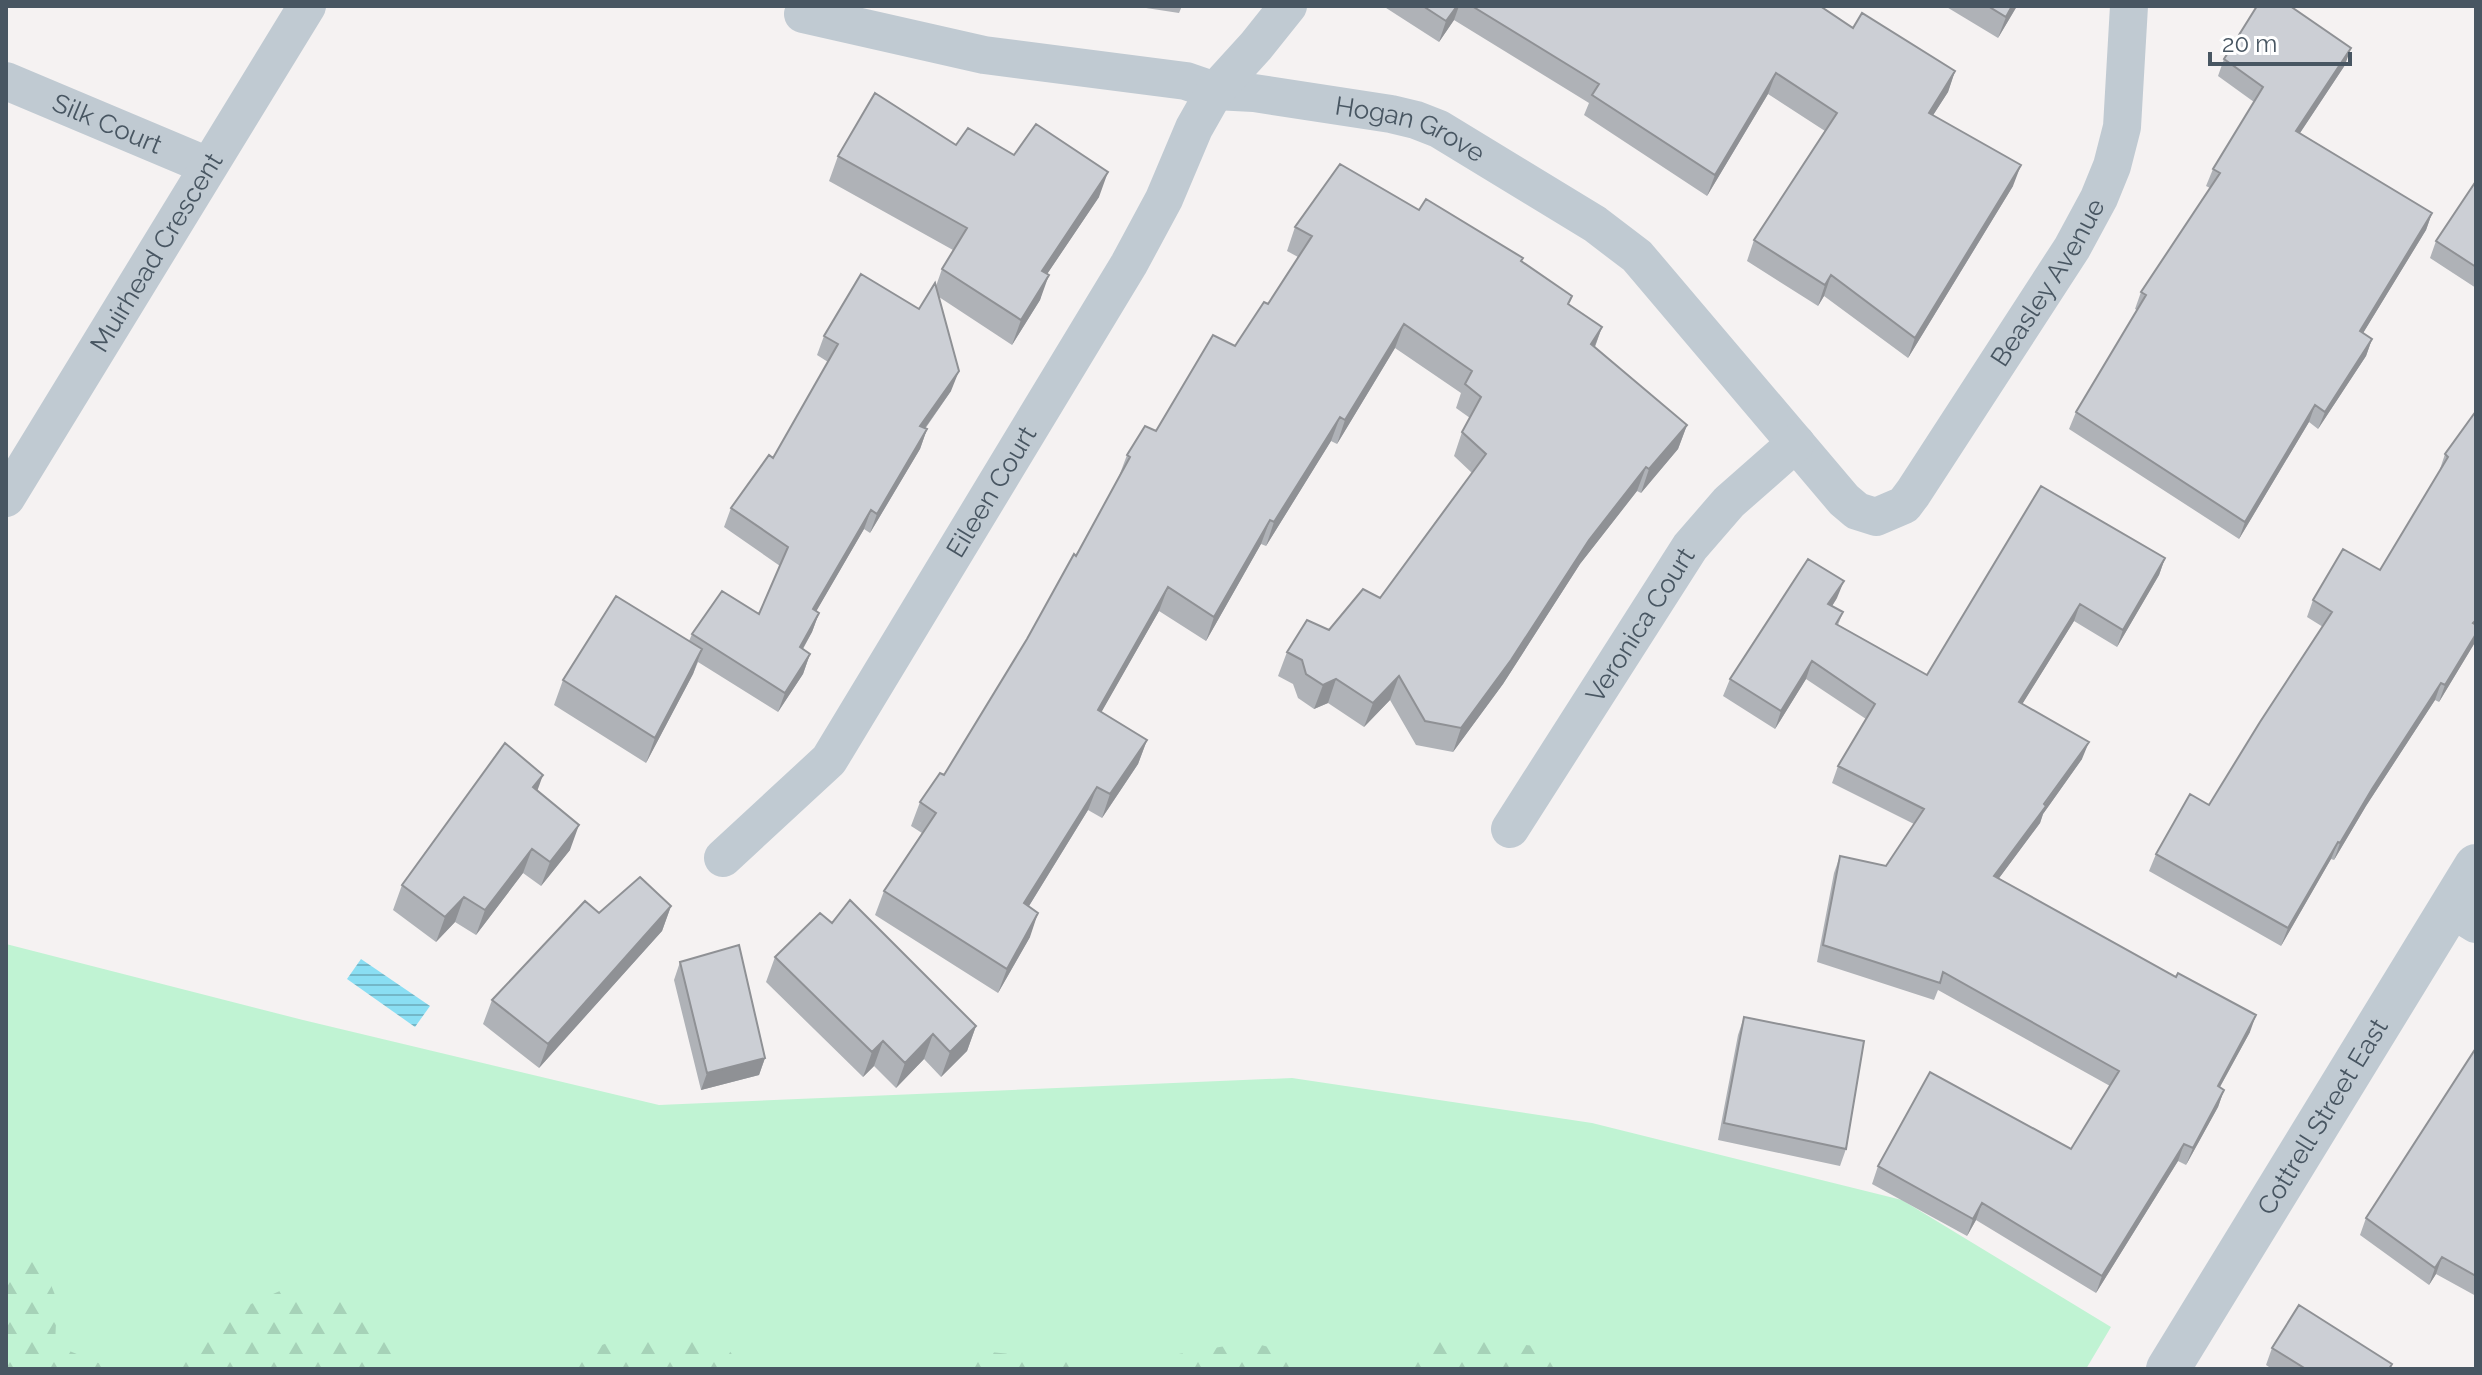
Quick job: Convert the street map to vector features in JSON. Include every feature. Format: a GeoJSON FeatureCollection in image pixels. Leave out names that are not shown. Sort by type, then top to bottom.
{"type":"FeatureCollection","features":[{"type":"Feature","properties":{"kind":"street","name":"Muirhead Crescent"},"geometry":{"type":"LineString","coordinates":[[6,498],[307,6]]}},
{"type":"Feature","properties":{"kind":"street","name":"Eileen Court"},"geometry":{"type":"LineString","coordinates":[[723,858],[829,760],[1129,264],[1164,199],[1194,128],[1215,91],[1288,6]]}},
{"type":"Feature","properties":{"kind":"street","name":"Beasley Avenue"},"geometry":{"type":"LineString","coordinates":[[1876,517],[1904,505],[1913,493],[2072,248],[2099,198],[2112,166],[2122,127],[2129,6]]}},
{"type":"Feature","properties":{"kind":"street","name":"Hogan Grove"},"geometry":{"type":"LineString","coordinates":[[803,14],[984,55],[1186,81],[1215,91],[1254,93],[1416,120],[1439,129],[1595,224],[1637,256],[1844,500],[1857,511],[1876,517]]}},
{"type":"Feature","properties":{"kind":"street","name":"Silk Court"},"geometry":{"type":"LineString","coordinates":[[6,81],[208,166]]}},
{"type":"Feature","properties":{"kind":"street","name":"Veronica Court"},"geometry":{"type":"LineString","coordinates":[[1510,829],[1690,547],[1729,502],[1796,443]]}},
{"type":"Feature","properties":{"kind":"street","name":"Cottrell Street East"},"geometry":{"type":"LineString","coordinates":[[2168,1369],[2463,916],[2476,866]]}},
{"type":"Feature","properties":{"kind":"green space"},"geometry":{"type":"Polygon","coordinates":[[[6,944],[303,1020],[659,1105],[1292,1078],[1592,1123],[1902,1200],[2111,1327],[2086,1369],[6,1369],[6,944]]]}},
{"type":"Feature","properties":{"kind":"green space"},"geometry":{"type":"Polygon","coordinates":[[[38,1252],[57,1300],[55,1345],[113,1369],[6,1369],[6,1258],[38,1252]]]}},
{"type":"Feature","properties":{"kind":"green space"},"geometry":{"type":"Polygon","coordinates":[[[282,1290],[368,1305],[403,1369],[173,1369],[206,1324],[282,1290]]]}},
{"type":"Feature","properties":{"kind":"green space"},"geometry":{"type":"Polygon","coordinates":[[[642,1331],[729,1350],[742,1369],[565,1369],[573,1355],[642,1331]]]}},
{"type":"Feature","properties":{"kind":"green space"},"geometry":{"type":"Polygon","coordinates":[[[1437,1334],[1551,1348],[1560,1369],[1390,1369],[1437,1334]]]}},
{"type":"Feature","properties":{"kind":"green space"},"geometry":{"type":"Polygon","coordinates":[[[1249,1342],[1318,1359],[1318,1369],[1163,1369],[1167,1356],[1249,1342]]]}},
{"type":"Feature","properties":{"kind":"green space"},"geometry":{"type":"Polygon","coordinates":[[[990,1352],[1074,1360],[1076,1369],[967,1369],[990,1352]]]}},
{"type":"Feature","properties":{"kind":"water"},"geometry":{"type":"Polygon","coordinates":[[[361,959],[430,1006],[415,1027],[347,979],[361,959]]]}},
{"type":"Feature","properties":{"kind":"building"},"geometry":{"type":"Polygon","coordinates":[[[1423,6],[1457,6],[1446,21],[1423,6]]]}},
{"type":"Feature","properties":{"kind":"building"},"geometry":{"type":"Polygon","coordinates":[[[1472,6],[1820,6],[1853,28],[1862,13],[1955,71],[1929,113],[2021,165],[1915,338],[1831,275],[1825,285],[1754,240],[1837,113],[1776,73],[1715,175],[1592,95],[1599,84],[1472,6]]]}},
{"type":"Feature","properties":{"kind":"building"},"geometry":{"type":"Polygon","coordinates":[[[1988,6],[2012,6],[2006,17],[1988,6]]]}},
{"type":"Feature","properties":{"kind":"building"},"geometry":{"type":"Polygon","coordinates":[[[2257,6],[2290,6],[2351,48],[2296,131],[2432,213],[2360,331],[2372,339],[2325,412],[2315,405],[2245,522],[2076,412],[2146,295],[2141,292],[2220,173],[2213,169],[2263,87],[2224,59],[2257,6]]]}},
{"type":"Feature","properties":{"kind":"building"},"geometry":{"type":"Polygon","coordinates":[[[875,93],[956,145],[968,128],[1014,155],[1036,124],[1108,172],[1042,271],[1049,275],[1021,320],[942,269],[967,228],[838,156],[875,93]]]}},
{"type":"Feature","properties":{"kind":"building"},"geometry":{"type":"Polygon","coordinates":[[[1340,164],[1419,210],[1426,199],[1523,258],[1521,261],[1572,296],[1568,304],[1602,327],[1591,344],[1687,425],[1649,469],[1646,467],[1589,540],[1511,660],[1461,728],[1425,721],[1399,676],[1373,703],[1336,679],[1323,685],[1306,674],[1302,660],[1287,652],[1307,620],[1329,630],[1363,589],[1380,598],[1486,454],[1462,432],[1481,397],[1465,384],[1472,371],[1404,324],[1345,420],[1340,417],[1274,522],[1270,520],[1214,617],[1168,587],[1098,710],[1147,740],[1110,794],[1097,787],[1024,903],[1038,913],[1007,969],[884,891],[936,813],[920,802],[940,773],[944,775],[1027,639],[1074,554],[1076,556],[1145,426],[1156,431],[1213,335],[1235,346],[1264,302],[1268,304],[1312,236],[1295,227],[1340,164]]]}},
{"type":"Feature","properties":{"kind":"building"},"geometry":{"type":"Polygon","coordinates":[[[2476,181],[2476,267],[2436,241],[2476,181]]]}},
{"type":"Feature","properties":{"kind":"building"},"geometry":{"type":"Polygon","coordinates":[[[861,274],[919,309],[935,283],[959,371],[920,426],[927,429],[877,514],[871,510],[813,609],[819,613],[800,647],[810,654],[785,693],[692,634],[722,591],[759,614],[788,547],[731,508],[769,455],[773,458],[838,344],[824,336],[861,274]]]}},
{"type":"Feature","properties":{"kind":"building"},"geometry":{"type":"Polygon","coordinates":[[[2476,411],[2476,620],[2473,623],[2476,634],[2338,842],[2288,928],[2156,854],[2190,794],[2209,805],[2332,612],[2313,600],[2343,549],[2380,570],[2448,457],[2445,454],[2476,411]]]}},
{"type":"Feature","properties":{"kind":"building"},"geometry":{"type":"Polygon","coordinates":[[[2041,486],[2165,558],[2123,630],[2080,604],[2019,702],[2089,742],[1994,876],[2176,977],[2178,973],[2256,1015],[2218,1086],[2224,1090],[2193,1148],[2184,1144],[2102,1276],[1982,1203],[1973,1219],[1878,1166],[1930,1072],[2071,1149],[2119,1071],[1943,972],[1940,983],[1823,945],[1840,856],[1886,866],[1924,809],[1838,766],[1875,704],[1812,661],[1781,711],[1730,679],[1808,559],[1844,581],[1828,604],[1843,612],[1836,624],[1927,675],[2041,486]]]}},
{"type":"Feature","properties":{"kind":"building"},"geometry":{"type":"Polygon","coordinates":[[[616,596],[702,649],[655,738],[563,680],[616,596]]]}},
{"type":"Feature","properties":{"kind":"building"},"geometry":{"type":"Polygon","coordinates":[[[505,743],[543,775],[533,787],[579,825],[550,862],[532,849],[485,910],[464,897],[445,917],[402,885],[505,743]]]}},
{"type":"Feature","properties":{"kind":"building"},"geometry":{"type":"Polygon","coordinates":[[[640,877],[671,906],[548,1044],[492,1000],[585,901],[599,913],[640,877]]]}},
{"type":"Feature","properties":{"kind":"building"},"geometry":{"type":"Polygon","coordinates":[[[850,900],[976,1026],[950,1052],[933,1034],[905,1063],[883,1041],[872,1052],[775,957],[820,913],[832,923],[850,900]]]}},
{"type":"Feature","properties":{"kind":"building"},"geometry":{"type":"Polygon","coordinates":[[[739,945],[765,1058],[707,1073],[680,962],[739,945]]]}},
{"type":"Feature","properties":{"kind":"building"},"geometry":{"type":"Polygon","coordinates":[[[1744,1017],[1864,1041],[1846,1149],[1724,1123],[1744,1017]]]}},
{"type":"Feature","properties":{"kind":"building"},"geometry":{"type":"Polygon","coordinates":[[[2476,1048],[2476,1276],[2442,1257],[2435,1268],[2366,1218],[2476,1048]]]}},
{"type":"Feature","properties":{"kind":"building"},"geometry":{"type":"Polygon","coordinates":[[[2299,1305],[2392,1364],[2389,1369],[2306,1369],[2272,1348],[2299,1305]]]}}]}
